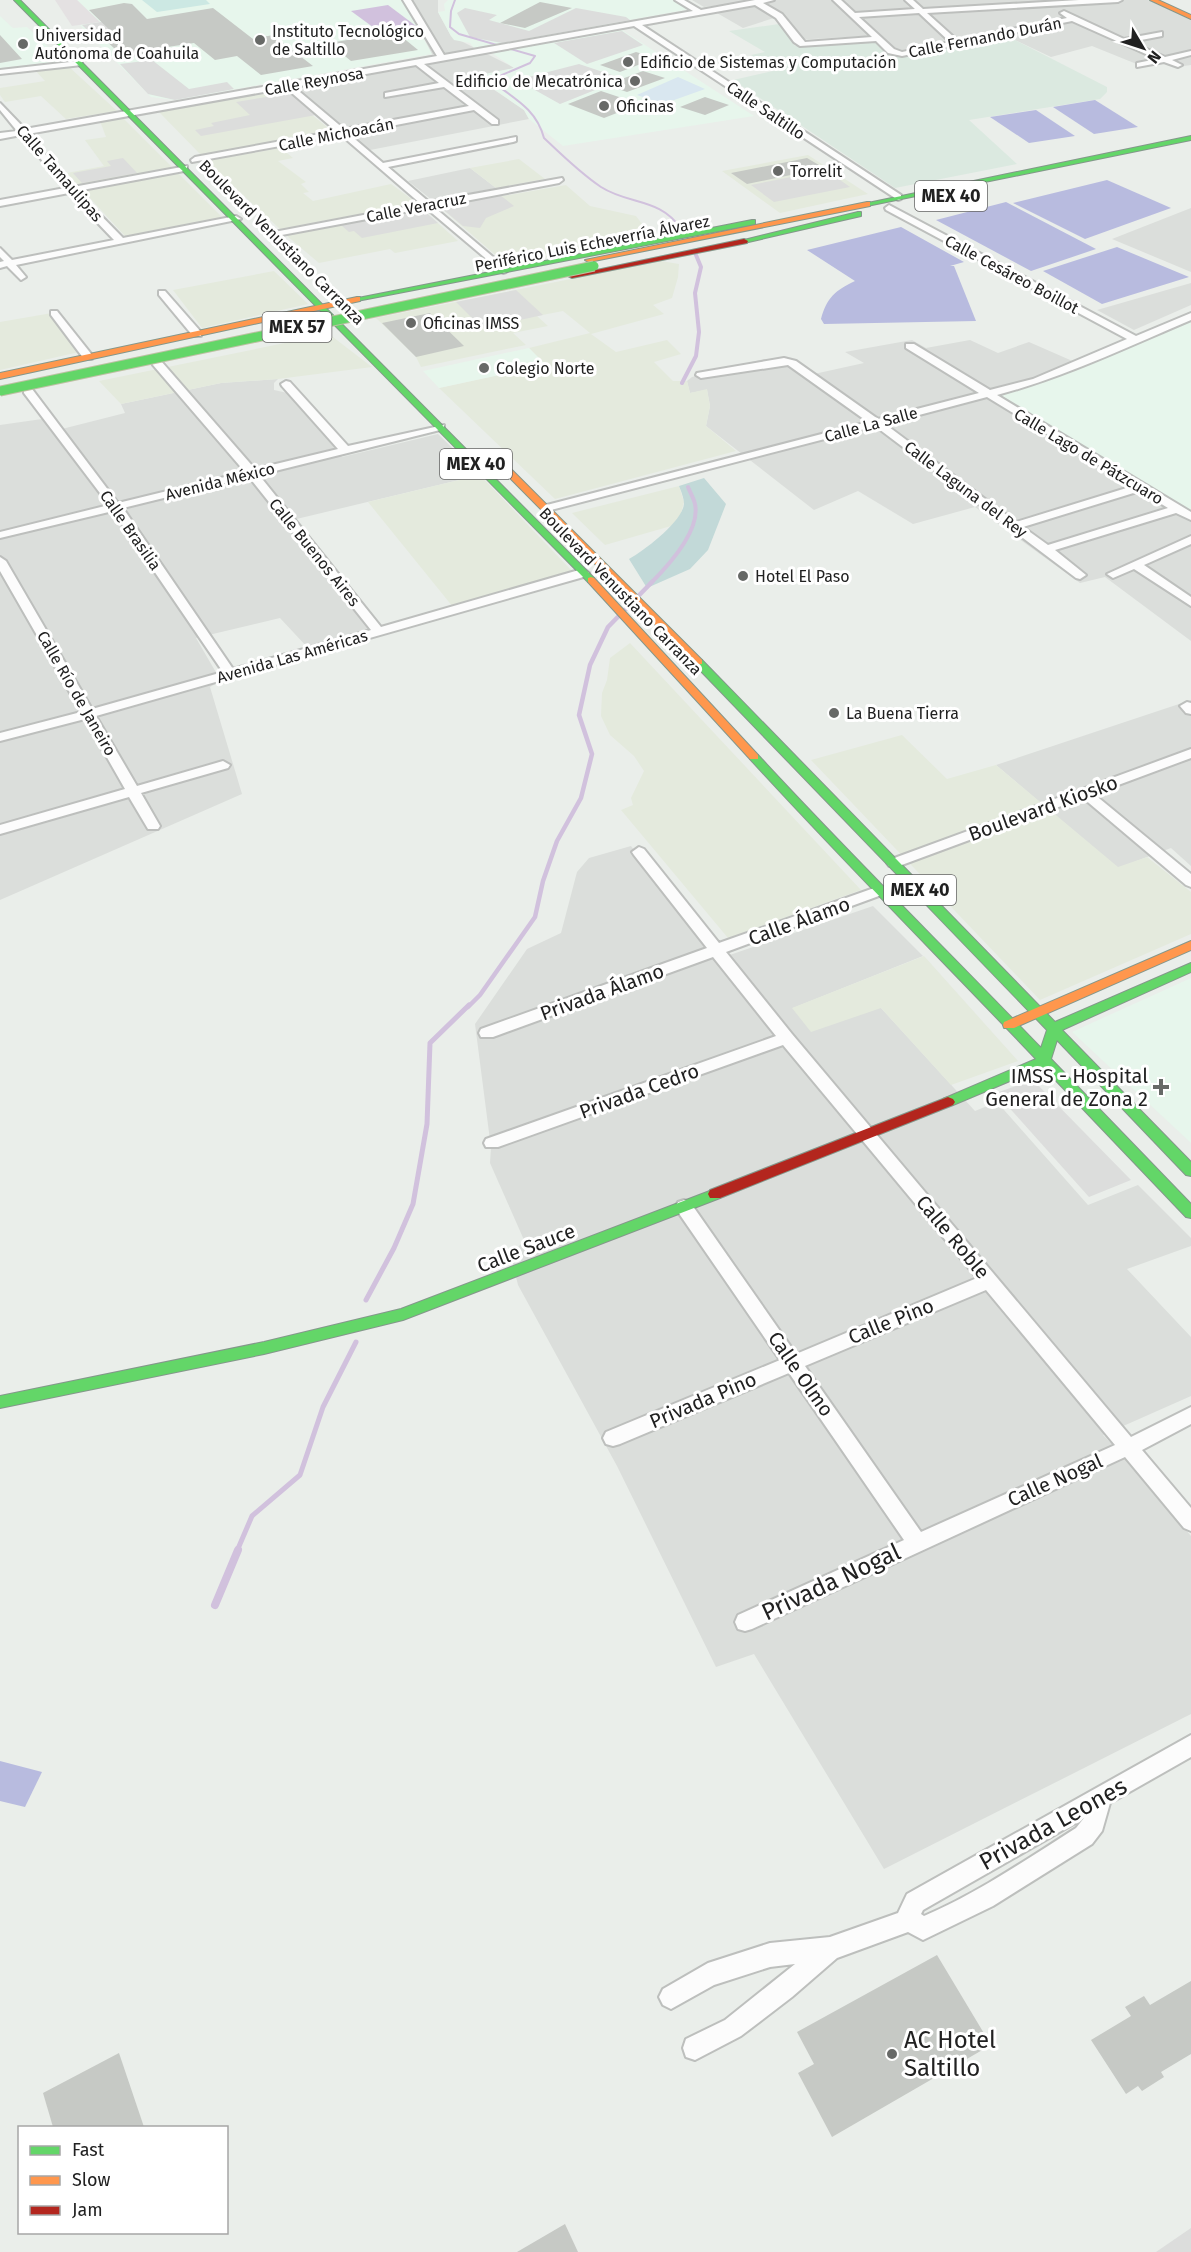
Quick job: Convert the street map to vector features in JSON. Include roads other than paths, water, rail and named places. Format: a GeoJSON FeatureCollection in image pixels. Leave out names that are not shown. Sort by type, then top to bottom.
{"type":"FeatureCollection","features":[{"type":"Feature","properties":{"kind":"main road","name":"Boulevard Venustiano Carranza"},"geometry":{"type":"LineString","coordinates":[[17,0],[128,113],[212,176]]}},
{"type":"Feature","properties":{"kind":"main road","name":"Boulevard Venustiano Carranza"},"geometry":{"type":"LineString","coordinates":[[33,0],[188,157],[236,219],[614,605],[819,828],[882,890],[1191,1213]]}},
{"type":"Feature","properties":{"kind":"main road"},"geometry":{"type":"LineString","coordinates":[[1153,0],[1191,17]]}},
{"type":"Feature","properties":{"kind":"main road"},"geometry":{"type":"LineString","coordinates":[[1172,0],[1191,8]]}},
{"type":"Feature","properties":{"kind":"main road","name":"Periférico Luis Echeverría Álvarez"},"geometry":{"type":"LineString","coordinates":[[0,391],[835,210],[890,201],[1191,138]]}},
{"type":"Feature","properties":{"kind":"main road"},"geometry":{"type":"LineString","coordinates":[[1109,164],[1156,148],[1157,145]]}},
{"type":"Feature","properties":{"kind":"main road","name":"MEX 40"},"geometry":{"type":"LineString","coordinates":[[890,201],[979,190],[1191,147]]}},
{"type":"Feature","properties":{"kind":"main road","name":"Periférico Luis Echeverría Álvarez"},"geometry":{"type":"LineString","coordinates":[[0,397],[315,328],[342,327],[357,319],[383,313],[805,228],[858,214],[890,201]]}},
{"type":"Feature","properties":{"kind":"main road"},"geometry":{"type":"LineString","coordinates":[[0,376],[368,296],[765,220],[835,210]]}},
{"type":"Feature","properties":{"kind":"main road","name":"Periférico Luis Echeverría Álvarez"},"geometry":{"type":"LineString","coordinates":[[0,383],[591,263],[858,214]]}},
{"type":"Feature","properties":{"kind":"main road","name":"Boulevard Venustiano Carranza"},"geometry":{"type":"LineString","coordinates":[[263,224],[289,249]]}},
{"type":"Feature","properties":{"kind":"main road","name":"Boulevard Venustiano Carranza"},"geometry":{"type":"LineString","coordinates":[[328,290],[367,329]]}},
{"type":"Feature","properties":{"kind":"main road"},"geometry":{"type":"LineString","coordinates":[[368,296],[360,303],[360,306],[367,311],[383,313]]}},
{"type":"Feature","properties":{"kind":"main road"},"geometry":{"type":"LineString","coordinates":[[291,334],[315,326],[319,320],[312,314],[296,312]]}},
{"type":"Feature","properties":{"kind":"main road","name":"Boulevard Venustiano Carranza"},"geometry":{"type":"LineString","coordinates":[[496,459],[648,609],[1191,1171]]}},
{"type":"Feature","properties":{"kind":"main road"},"geometry":{"type":"LineString","coordinates":[[1009,1025],[1191,945]]}},
{"type":"Feature","properties":{"kind":"main road"},"geometry":{"type":"LineString","coordinates":[[1044,1061],[1054,1028],[1191,967]]}},
{"type":"Feature","properties":{"kind":"main road"},"geometry":{"type":"LineString","coordinates":[[1121,976],[1138,991]]}},
{"type":"Feature","properties":{"kind":"main road","name":"Calle Sauce"},"geometry":{"type":"LineString","coordinates":[[0,1402],[376,1323],[460,1294],[868,1135],[1044,1061]]}},
{"type":"Feature","properties":{"kind":"street"},"geometry":{"type":"LineString","coordinates":[[407,0],[442,58]]}},
{"type":"Feature","properties":{"kind":"street"},"geometry":{"type":"LineString","coordinates":[[679,0],[699,12]]}},
{"type":"Feature","properties":{"kind":"street","name":"Calle Reynosa"},"geometry":{"type":"LineString","coordinates":[[0,136],[770,0]]}},
{"type":"Feature","properties":{"kind":"street"},"geometry":{"type":"LineString","coordinates":[[837,0],[878,39]]}},
{"type":"Feature","properties":{"kind":"street"},"geometry":{"type":"LineString","coordinates":[[909,0],[957,44]]}},
{"type":"Feature","properties":{"kind":"street"},"geometry":{"type":"LineString","coordinates":[[980,0],[999,16]]}},
{"type":"Feature","properties":{"kind":"street"},"geometry":{"type":"LineString","coordinates":[[853,15],[1118,0]]}},
{"type":"Feature","properties":{"kind":"street"},"geometry":{"type":"LineString","coordinates":[[756,2],[778,16],[800,42],[813,44],[878,39]]}},
{"type":"Feature","properties":{"kind":"street"},"geometry":{"type":"LineString","coordinates":[[1051,2],[1073,19],[1178,65]]}},
{"type":"Feature","properties":{"kind":"street","name":"Calle Fernando Durán"},"geometry":{"type":"LineString","coordinates":[[878,39],[891,51],[898,53],[957,44],[1073,19]]}},
{"type":"Feature","properties":{"kind":"street","name":"Calle Saltillo"},"geometry":{"type":"LineString","coordinates":[[634,23],[890,201]]}},
{"type":"Feature","properties":{"kind":"street"},"geometry":{"type":"LineString","coordinates":[[1008,24],[1017,32]]}},
{"type":"Feature","properties":{"kind":"street","name":"Calle Saltillo"},"geometry":{"type":"LineString","coordinates":[[623,26],[890,201]]}},
{"type":"Feature","properties":{"kind":"street"},"geometry":{"type":"LineString","coordinates":[[1124,41],[1159,34]]}},
{"type":"Feature","properties":{"kind":"street"},"geometry":{"type":"LineString","coordinates":[[1140,65],[1191,53]]}},
{"type":"Feature","properties":{"kind":"street"},"geometry":{"type":"LineString","coordinates":[[0,72],[79,63]]}},
{"type":"Feature","properties":{"kind":"street"},"geometry":{"type":"LineString","coordinates":[[418,63],[495,122]]}},
{"type":"Feature","properties":{"kind":"street"},"geometry":{"type":"LineString","coordinates":[[388,95],[447,84]]}},
{"type":"Feature","properties":{"kind":"street"},"geometry":{"type":"LineString","coordinates":[[286,85],[503,270]]}},
{"type":"Feature","properties":{"kind":"street","name":"Calle Tamaulipas"},"geometry":{"type":"LineString","coordinates":[[0,105],[71,190],[120,241]]}},
{"type":"Feature","properties":{"kind":"street","name":"Calle Michoacán"},"geometry":{"type":"LineString","coordinates":[[0,203],[71,190],[188,157],[341,133],[477,107]]}},
{"type":"Feature","properties":{"kind":"street"},"geometry":{"type":"LineString","coordinates":[[380,166],[513,140]]}},
{"type":"Feature","properties":{"kind":"street","name":"Calle Veracruz"},"geometry":{"type":"LineString","coordinates":[[274,235],[559,180]]}},
{"type":"Feature","properties":{"kind":"street","name":"Calle Cesáreo Boillot"},"geometry":{"type":"LineString","coordinates":[[890,201],[1136,340]]}},
{"type":"Feature","properties":{"kind":"street"},"geometry":{"type":"LineString","coordinates":[[5,265],[236,219]]}},
{"type":"Feature","properties":{"kind":"street"},"geometry":{"type":"LineString","coordinates":[[0,251],[5,265],[21,277]]}},
{"type":"Feature","properties":{"kind":"street"},"geometry":{"type":"LineString","coordinates":[[162,293],[197,334]]}},
{"type":"Feature","properties":{"kind":"street"},"geometry":{"type":"LineString","coordinates":[[54,313],[88,357]]}},
{"type":"Feature","properties":{"kind":"street","name":"Calle La Salle"},"geometry":{"type":"LineString","coordinates":[[547,508],[1036,381],[1136,340],[1190,314]]}},
{"type":"Feature","properties":{"kind":"street","name":"Calle Lago de Pátzcuaro"},"geometry":{"type":"LineString","coordinates":[[910,346],[1191,518]]}},
{"type":"Feature","properties":{"kind":"street","name":"Calle Laguna del Rey"},"geometry":{"type":"LineString","coordinates":[[700,375],[784,361],[792,363],[877,423],[1080,575]]}},
{"type":"Feature","properties":{"kind":"street","name":"Calle Buenos Aires"},"geometry":{"type":"LineString","coordinates":[[157,363],[252,473],[379,632]]}},
{"type":"Feature","properties":{"kind":"street"},"geometry":{"type":"LineString","coordinates":[[286,384],[345,450]]}},
{"type":"Feature","properties":{"kind":"street","name":"Calle Brasilia"},"geometry":{"type":"LineString","coordinates":[[28,391],[116,507],[230,673]]}},
{"type":"Feature","properties":{"kind":"street","name":"Avenida México"},"geometry":{"type":"LineString","coordinates":[[0,535],[440,427]]}},
{"type":"Feature","properties":{"kind":"street"},"geometry":{"type":"LineString","coordinates":[[1016,526],[1142,488]]}},
{"type":"Feature","properties":{"kind":"street"},"geometry":{"type":"LineString","coordinates":[[1047,549],[1177,509]]}},
{"type":"Feature","properties":{"kind":"street"},"geometry":{"type":"LineString","coordinates":[[1113,574],[1191,540]]}},
{"type":"Feature","properties":{"kind":"street","name":"Calle Río de Janeiro"},"geometry":{"type":"LineString","coordinates":[[0,561],[153,826]]}},
{"type":"Feature","properties":{"kind":"street"},"geometry":{"type":"LineString","coordinates":[[1136,565],[1191,602]]}},
{"type":"Feature","properties":{"kind":"street","name":"Avenida Las Américas"},"geometry":{"type":"LineString","coordinates":[[0,736],[89,714],[583,573]]}},
{"type":"Feature","properties":{"kind":"street","name":"Boulevard Kiosko"},"geometry":{"type":"LineString","coordinates":[[894,863],[1191,753]]}},
{"type":"Feature","properties":{"kind":"street"},"geometry":{"type":"LineString","coordinates":[[0,830],[223,765]]}},
{"type":"Feature","properties":{"kind":"street"},"geometry":{"type":"LineString","coordinates":[[1085,794],[1191,882]]}},
{"type":"Feature","properties":{"kind":"street","name":"Calle Roble"},"geometry":{"type":"LineString","coordinates":[[639,852],[786,1038],[1191,1522]]}},
{"type":"Feature","properties":{"kind":"street","name":"Calle Álamo"},"geometry":{"type":"LineString","coordinates":[[716,951],[882,890]]}},
{"type":"Feature","properties":{"kind":"street","name":"Privada Álamo"},"geometry":{"type":"LineString","coordinates":[[487,1033],[716,951]]}},
{"type":"Feature","properties":{"kind":"street","name":"Privada Cedro"},"geometry":{"type":"LineString","coordinates":[[492,1143],[786,1038]]}},
{"type":"Feature","properties":{"kind":"street","name":"Calle Olmo"},"geometry":{"type":"LineString","coordinates":[[684,1207],[917,1542]]}},
{"type":"Feature","properties":{"kind":"street","name":"Calle Pino"},"geometry":{"type":"LineString","coordinates":[[792,1362],[989,1281]]}},
{"type":"Feature","properties":{"kind":"street","name":"Privada Pino"},"geometry":{"type":"LineString","coordinates":[[613,1438],[792,1362]]}},
{"type":"Feature","properties":{"kind":"street","name":"Calle Nogal"},"geometry":{"type":"LineString","coordinates":[[917,1542],[1129,1447],[1191,1415]]}},
{"type":"Feature","properties":{"kind":"street","name":"Privada Nogal"},"geometry":{"type":"LineString","coordinates":[[745,1622],[917,1542]]}},
{"type":"Feature","properties":{"kind":"street","name":"Privada Leones"},"geometry":{"type":"LineString","coordinates":[[830,1949],[912,1911],[1191,1745]]}},
{"type":"Feature","properties":{"kind":"street"},"geometry":{"type":"LineString","coordinates":[[912,1911],[923,1928],[978,1901],[1084,1836],[1094,1822],[1100,1798]]}},
{"type":"Feature","properties":{"kind":"street"},"geometry":{"type":"LineString","coordinates":[[671,1997],[708,1975],[770,1955],[830,1949]]}},
{"type":"Feature","properties":{"kind":"street"},"geometry":{"type":"LineString","coordinates":[[694,2048],[733,2028],[784,1989],[830,1949]]}},
{"type":"Feature","properties":{"kind":"waterway"},"geometry":{"type":"LineString","coordinates":[[455,0],[451,11],[450,27],[459,34],[535,56],[530,63],[490,80],[529,111],[544,138],[578,170],[601,187],[664,212],[681,229]]}},
{"type":"Feature","properties":{"kind":"waterway"},"geometry":{"type":"LineString","coordinates":[[682,383],[696,356],[699,332],[695,293],[701,267],[696,255]]}},
{"type":"Feature","properties":{"kind":"waterway"},"geometry":{"type":"LineString","coordinates":[[650,584],[681,548],[693,526],[695,504],[688,487]]}},
{"type":"Feature","properties":{"kind":"waterway"},"geometry":{"type":"LineString","coordinates":[[468,1007],[480,995],[535,917],[543,881],[557,841],[581,798],[592,754],[579,715],[590,665],[608,627],[652,582]]}},
{"type":"Feature","properties":{"kind":"waterway"},"geometry":{"type":"LineString","coordinates":[[366,1300],[394,1248],[413,1204],[427,1124],[430,1043],[469,1005]]}},
{"type":"Feature","properties":{"kind":"waterway"},"geometry":{"type":"LineString","coordinates":[[237,1551],[252,1516],[300,1475],[323,1407],[356,1342]]}},
{"type":"Feature","properties":{"kind":"waterway"},"geometry":{"type":"LineString","coordinates":[[215,1605],[238,1550]]}},
{"type":"Feature","properties":{"kind":"place","name":"Instituto Tecnológico de Saltillo"},"geometry":{"type":"Point","coordinates":[260,40]}},
{"type":"Feature","properties":{"kind":"place","name":"Universidad Autónoma de Coahuila"},"geometry":{"type":"Point","coordinates":[23,44]}},
{"type":"Feature","properties":{"kind":"place","name":"Edificio de Sistemas y Computación"},"geometry":{"type":"Point","coordinates":[628,62]}},
{"type":"Feature","properties":{"kind":"place","name":"Edificio de Mecatrónica"},"geometry":{"type":"Point","coordinates":[635,81]}},
{"type":"Feature","properties":{"kind":"place","name":"Oficinas"},"geometry":{"type":"Point","coordinates":[604,106]}},
{"type":"Feature","properties":{"kind":"place","name":"Torrelit"},"geometry":{"type":"Point","coordinates":[778,171]}},
{"type":"Feature","properties":{"kind":"place","name":"Oficinas IMSS"},"geometry":{"type":"Point","coordinates":[411,323]}},
{"type":"Feature","properties":{"kind":"place","name":"Colegio Norte"},"geometry":{"type":"Point","coordinates":[484,368]}},
{"type":"Feature","properties":{"kind":"place","name":"Hotel El Paso"},"geometry":{"type":"Point","coordinates":[743,576]}},
{"type":"Feature","properties":{"kind":"place","name":"La Buena Tierra"},"geometry":{"type":"Point","coordinates":[834,713]}},
{"type":"Feature","properties":{"kind":"place","name":"IMSS - Hospital General de Zona 2"},"geometry":{"type":"Point","coordinates":[1161,1087]}},
{"type":"Feature","properties":{"kind":"place","name":"AC Hotel Saltillo"},"geometry":{"type":"Point","coordinates":[892,2054]}}]}
